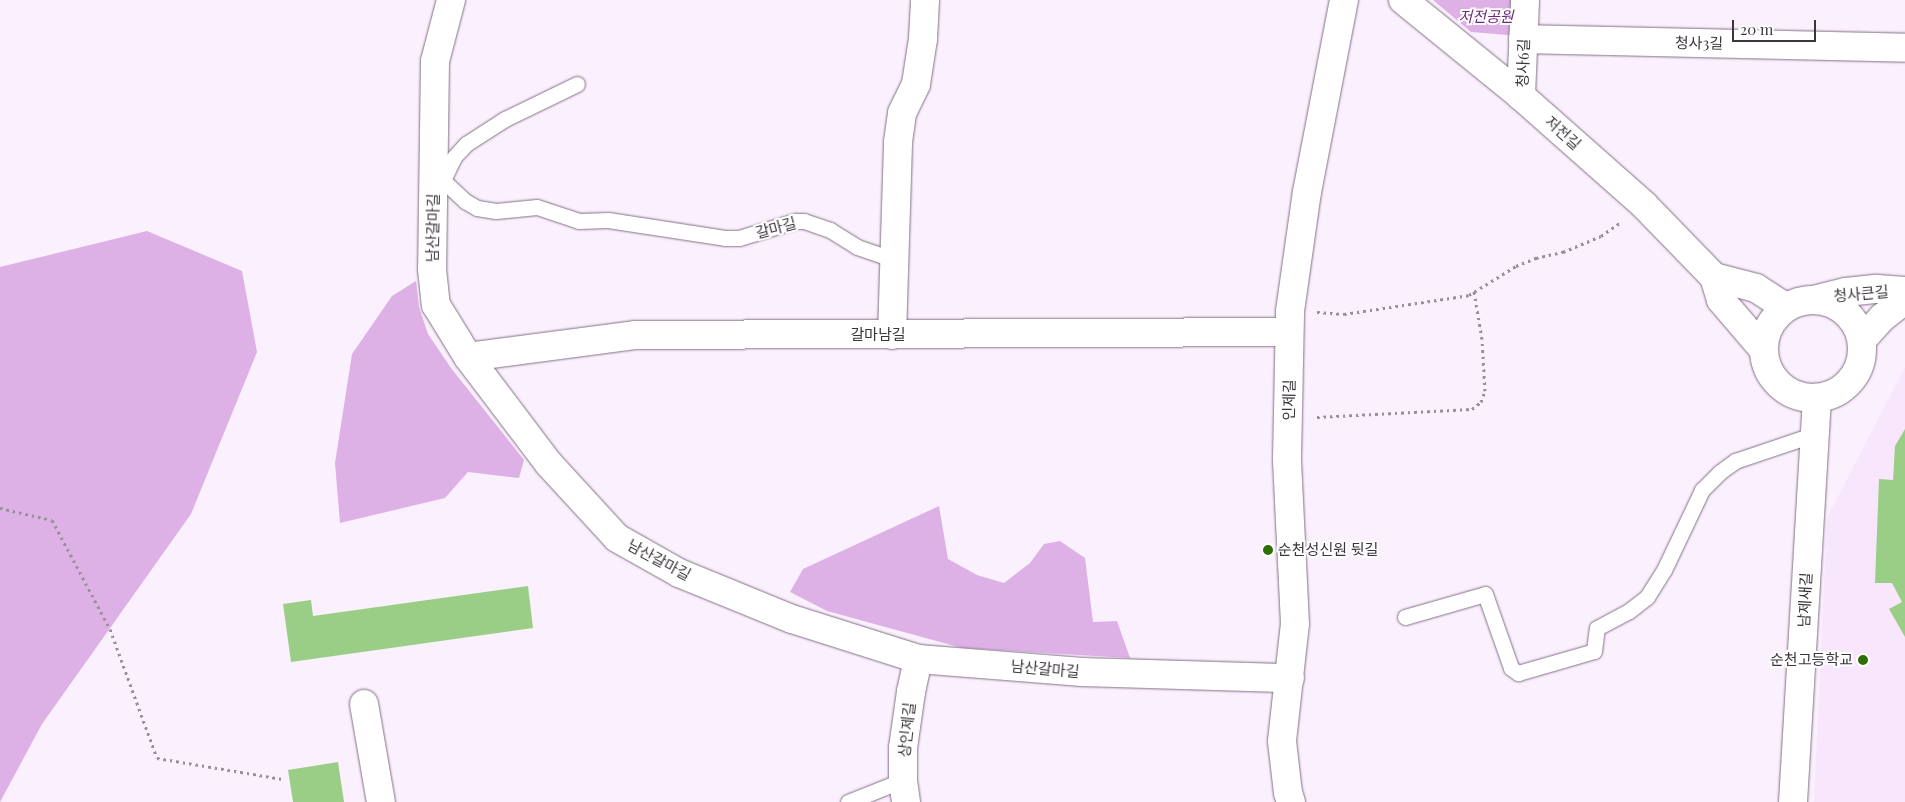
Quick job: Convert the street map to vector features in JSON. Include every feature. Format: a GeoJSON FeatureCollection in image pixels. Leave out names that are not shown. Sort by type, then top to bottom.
{"type":"FeatureCollection","features":[{"type":"Feature","properties":{"kind":"street","name":"남산갈마길"},"geometry":{"type":"LineString","coordinates":[[451,0],[435,60],[438,175],[432,269],[436,305],[468,357],[548,464],[599,520],[631,548],[679,573],[792,619],[918,659],[1082,672],[1290,678]]}},
{"type":"Feature","properties":{"kind":"street"},"geometry":{"type":"LineString","coordinates":[[892,335],[898,142],[902,113],[916,84],[923,38],[925,0]]}},
{"type":"Feature","properties":{"kind":"street","name":"인제길"},"geometry":{"type":"LineString","coordinates":[[1291,802],[1288,793],[1282,742],[1295,624],[1287,458],[1290,321],[1307,192],[1344,0]]}},
{"type":"Feature","properties":{"kind":"street","name":"저전길"},"geometry":{"type":"LineString","coordinates":[[1403,0],[1522,96],[1644,205],[1714,277],[1721,300],[1763,349]]}},
{"type":"Feature","properties":{"kind":"street","name":"청사6길"},"geometry":{"type":"LineString","coordinates":[[1522,96],[1525,0]]}},
{"type":"Feature","properties":{"kind":"street","name":"청사3길"},"geometry":{"type":"LineString","coordinates":[[1523,39],[1905,48]]}},
{"type":"Feature","properties":{"kind":"street"},"geometry":{"type":"LineString","coordinates":[[1714,277],[1756,288],[1785,307]]}},
{"type":"Feature","properties":{"kind":"street","name":"청사큰길"},"geometry":{"type":"LineString","coordinates":[[1817,299],[1862,291],[1905,291]]}},
{"type":"Feature","properties":{"kind":"street"},"geometry":{"type":"LineString","coordinates":[[1817,299],[1832,303],[1846,312],[1856,325],[1862,340],[1862,356],[1847,385],[1833,394],[1817,398],[1786,390],[1774,379],[1766,365],[1763,349],[1766,333],[1774,318],[1785,307],[1800,301],[1817,299]]}},
{"type":"Feature","properties":{"kind":"street","name":"청사큰길"},"geometry":{"type":"LineString","coordinates":[[1862,340],[1883,316],[1905,300]]}},
{"type":"Feature","properties":{"kind":"street","name":"갈마남길"},"geometry":{"type":"LineString","coordinates":[[468,357],[635,335],[892,335],[1290,321]]}},
{"type":"Feature","properties":{"kind":"street","name":"남제새길"},"geometry":{"type":"LineString","coordinates":[[1793,802],[1817,398]]}},
{"type":"Feature","properties":{"kind":"street","name":"상인제길"},"geometry":{"type":"LineString","coordinates":[[905,791],[903,748],[918,659]]}},
{"type":"Feature","properties":{"kind":"street"},"geometry":{"type":"LineString","coordinates":[[364,704],[381,802]]}},
{"type":"Feature","properties":{"kind":"lane"},"geometry":{"type":"LineString","coordinates":[[438,175],[466,144],[483,132],[577,84]]}},
{"type":"Feature","properties":{"kind":"lane","name":"갈마길"},"geometry":{"type":"LineString","coordinates":[[438,175],[465,201],[477,208],[496,211],[537,206],[579,221],[608,220],[725,238],[739,238],[795,221],[804,221],[830,230],[857,247],[895,260]]}},
{"type":"Feature","properties":{"kind":"lane"},"geometry":{"type":"LineString","coordinates":[[1405,617],[1485,594],[1511,668],[1518,673],[1594,651],[1597,628],[1629,611],[1647,597],[1664,570],[1702,490],[1720,472],[1735,461],[1815,434]]}},
{"type":"Feature","properties":{"kind":"lane"},"geometry":{"type":"LineString","coordinates":[[848,802],[905,791]]}},
{"type":"Feature","properties":{"kind":"path"},"geometry":{"type":"LineString","coordinates":[[1290,321],[1469,295],[1516,266],[1536,258],[1563,252],[1601,236],[1644,205]]}},
{"type":"Feature","properties":{"kind":"path"},"geometry":{"type":"LineString","coordinates":[[1289,418],[1472,409],[1481,402],[1485,391],[1482,339],[1474,291]]}},
{"type":"Feature","properties":{"kind":"path"},"geometry":{"type":"LineString","coordinates":[[0,508],[52,520],[110,629],[157,758],[282,779]]}},
{"type":"Feature","properties":{"kind":"shaded area","name":"순천고등학교"},"geometry":{"type":"Polygon","coordinates":[[[1905,367],[1905,802],[1814,802],[1827,518],[1905,367]]]}},
{"type":"Feature","properties":{"kind":"green space","name":"저전공원"},"geometry":{"type":"Polygon","coordinates":[[[1433,0],[1521,0],[1516,30],[1508,35],[1471,32],[1433,0]]]}},
{"type":"Feature","properties":{"kind":"green space"},"geometry":{"type":"Polygon","coordinates":[[[147,231],[242,271],[257,352],[191,514],[42,724],[0,802],[0,267],[147,231]]]}},
{"type":"Feature","properties":{"kind":"green space"},"geometry":{"type":"Polygon","coordinates":[[[416,281],[419,307],[428,334],[451,368],[524,460],[519,478],[468,472],[445,498],[340,523],[335,463],[352,354],[392,296],[416,281]]]}},
{"type":"Feature","properties":{"kind":"green space"},"geometry":{"type":"Polygon","coordinates":[[[939,506],[948,559],[977,575],[1004,583],[1030,563],[1044,544],[1060,541],[1085,558],[1093,622],[1117,621],[1130,658],[962,648],[827,611],[790,592],[803,569],[939,506]]]}},
{"type":"Feature","properties":{"kind":"building"},"geometry":{"type":"Polygon","coordinates":[[[1905,429],[1905,637],[1889,609],[1902,602],[1892,583],[1875,583],[1879,479],[1893,480],[1895,446],[1905,429]]]}},
{"type":"Feature","properties":{"kind":"building"},"geometry":{"type":"Polygon","coordinates":[[[528,586],[533,628],[291,662],[283,604],[311,600],[313,616],[528,586]]]}},
{"type":"Feature","properties":{"kind":"building"},"geometry":{"type":"Polygon","coordinates":[[[338,762],[344,802],[293,802],[288,770],[338,762]]]}},
{"type":"Feature","properties":{"kind":"place","name":"순천성신원 뒷길"},"geometry":{"type":"Point","coordinates":[1268,550]}},
{"type":"Feature","properties":{"kind":"place","name":"순천고등학교"},"geometry":{"type":"Point","coordinates":[1863,660]}}]}
